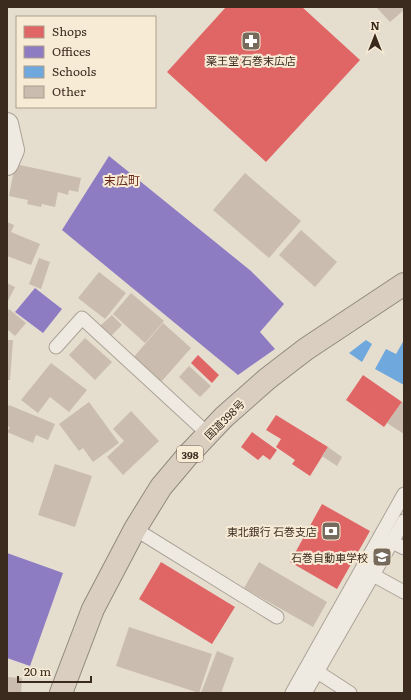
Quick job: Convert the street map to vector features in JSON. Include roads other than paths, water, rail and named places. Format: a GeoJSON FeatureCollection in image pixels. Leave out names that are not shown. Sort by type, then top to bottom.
{"type":"FeatureCollection","features":[{"type":"Feature","properties":{"kind":"highway","name":"国道398号"},"geometry":{"type":"LineString","coordinates":[[61,693],[93,609],[135,529],[161,487],[224,417],[267,379],[306,349],[404,284]]}},
{"type":"Feature","properties":{"kind":"street"},"geometry":{"type":"LineString","coordinates":[[7,124],[13,150],[7,164]]}},
{"type":"Feature","properties":{"kind":"lane"},"geometry":{"type":"LineString","coordinates":[[56,347],[82,318],[208,434]]}},
{"type":"Feature","properties":{"kind":"lane"},"geometry":{"type":"LineString","coordinates":[[292,693],[312,669],[392,542],[400,519],[404,494]]}},
{"type":"Feature","properties":{"kind":"lane"},"geometry":{"type":"LineString","coordinates":[[305,693],[312,669],[400,519]]}},
{"type":"Feature","properties":{"kind":"lane"},"geometry":{"type":"LineString","coordinates":[[135,529],[277,616]]}},
{"type":"Feature","properties":{"kind":"lane"},"geometry":{"type":"LineString","coordinates":[[392,542],[404,548]]}},
{"type":"Feature","properties":{"kind":"lane"},"geometry":{"type":"LineString","coordinates":[[373,574],[404,592]]}},
{"type":"Feature","properties":{"kind":"lane"},"geometry":{"type":"LineString","coordinates":[[312,669],[350,693]]}},
{"type":"Feature","properties":{"kind":"place","name":"薬王堂 石巻末広店"},"geometry":{"type":"Point","coordinates":[251,41]}},
{"type":"Feature","properties":{"kind":"place","name":"東北銀行 石巻支店"},"geometry":{"type":"Point","coordinates":[331,531]}},
{"type":"Feature","properties":{"kind":"place","name":"石巻自動車学校"},"geometry":{"type":"Point","coordinates":[382,557]}},
{"type":"Feature","properties":{"kind":"district","name":"末広町"},"geometry":{"type":"Point","coordinates":[122,180]}}]}
